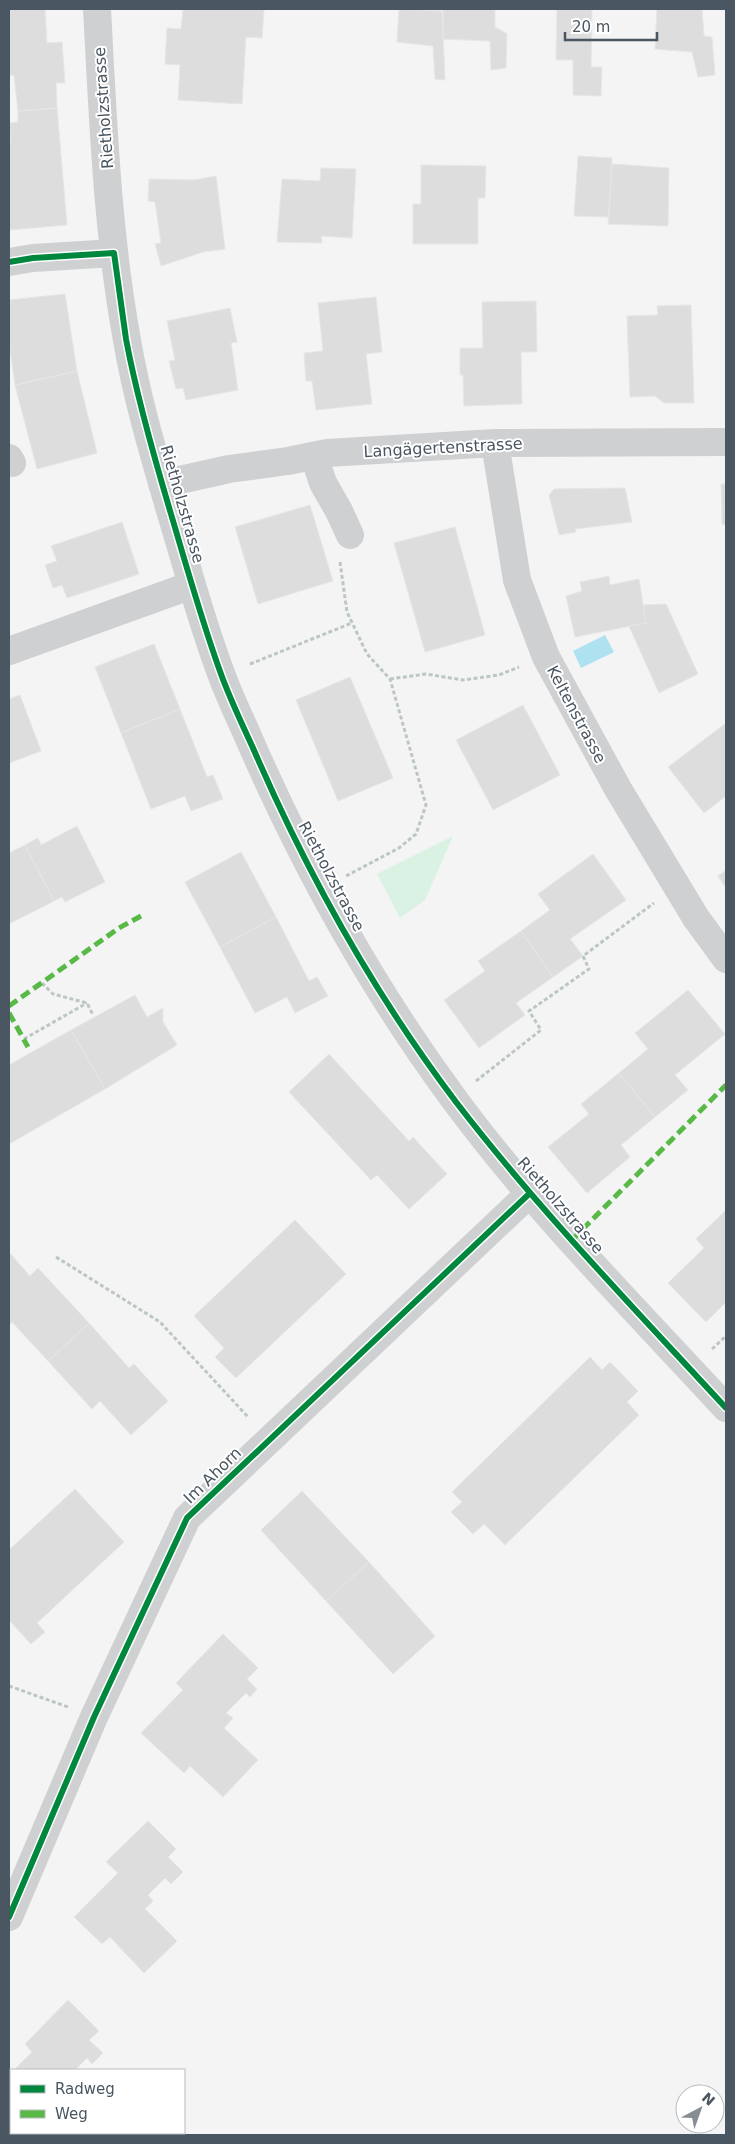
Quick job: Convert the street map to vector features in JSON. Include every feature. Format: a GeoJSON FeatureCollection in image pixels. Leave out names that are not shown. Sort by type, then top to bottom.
{"type":"FeatureCollection","features":[{"type":"Feature","properties":{"kind":"street","name":"Rietholzstrasse"},"geometry":{"type":"LineString","coordinates":[[97,9],[104,134],[114,253],[127,341],[148,435],[192,584],[222,676],[273,794],[321,889],[372,976],[454,1098],[530,1193],[726,1408]]}},
{"type":"Feature","properties":{"kind":"street"},"geometry":{"type":"LineString","coordinates":[[9,262],[33,258],[114,253]]}},
{"type":"Feature","properties":{"kind":"street","name":"Langägertenstrasse"},"geometry":{"type":"LineString","coordinates":[[162,484],[229,468],[314,456],[495,443],[726,442]]}},
{"type":"Feature","properties":{"kind":"street","name":"Keltenstrasse"},"geometry":{"type":"LineString","coordinates":[[495,443],[517,580],[546,657],[618,789],[696,918],[726,959]]}},
{"type":"Feature","properties":{"kind":"street"},"geometry":{"type":"LineString","coordinates":[[314,456],[323,483],[340,511],[345,546]]}},
{"type":"Feature","properties":{"kind":"street"},"geometry":{"type":"LineString","coordinates":[[9,651],[192,584]]}},
{"type":"Feature","properties":{"kind":"street","name":"Im Ahorn"},"geometry":{"type":"LineString","coordinates":[[9,1917],[94,1717],[187,1518],[268,1439],[530,1193]]}},
{"type":"Feature","properties":{"kind":"path"},"geometry":{"type":"LineString","coordinates":[[321,889],[400,848],[416,834],[426,805],[390,679],[367,654],[347,612],[345,546]]}},
{"type":"Feature","properties":{"kind":"path"},"geometry":{"type":"LineString","coordinates":[[222,676],[352,622]]}},
{"type":"Feature","properties":{"kind":"path"},"geometry":{"type":"LineString","coordinates":[[390,679],[426,674],[463,680],[499,675],[546,657]]}},
{"type":"Feature","properties":{"kind":"path"},"geometry":{"type":"LineString","coordinates":[[454,1098],[541,1030],[529,1011],[589,968],[583,956],[677,886]]}},
{"type":"Feature","properties":{"kind":"path"},"geometry":{"type":"LineString","coordinates":[[42,983],[53,994],[87,1003],[93,1015]]}},
{"type":"Feature","properties":{"kind":"path"},"geometry":{"type":"LineString","coordinates":[[24,1039],[87,1003]]}},
{"type":"Feature","properties":{"kind":"path"},"geometry":{"type":"LineString","coordinates":[[56,1257],[160,1322],[268,1439]]}},
{"type":"Feature","properties":{"kind":"path"},"geometry":{"type":"LineString","coordinates":[[9,1686],[94,1717]]}},
{"type":"Feature","properties":{"kind":"green space"},"geometry":{"type":"Polygon","coordinates":[[[453,836],[425,900],[400,918],[377,874],[453,836]]]}},
{"type":"Feature","properties":{"kind":"water"},"geometry":{"type":"Polygon","coordinates":[[[605,635],[614,652],[581,668],[573,651],[605,635]]]}},
{"type":"Feature","properties":{"kind":"building"},"geometry":{"type":"Polygon","coordinates":[[[9,9],[45,9],[47,43],[62,42],[65,83],[56,83],[57,108],[18,111],[14,75],[9,76],[9,9]]]}},
{"type":"Feature","properties":{"kind":"building"},"geometry":{"type":"Polygon","coordinates":[[[183,9],[264,9],[262,38],[246,37],[242,104],[178,100],[180,65],[165,64],[167,28],[181,29],[183,9]]]}},
{"type":"Feature","properties":{"kind":"building"},"geometry":{"type":"Polygon","coordinates":[[[399,9],[442,11],[445,80],[435,79],[433,46],[397,42],[399,9]]]}},
{"type":"Feature","properties":{"kind":"building"},"geometry":{"type":"Polygon","coordinates":[[[443,9],[495,9],[495,27],[507,34],[506,68],[491,70],[490,41],[443,39],[443,9]]]}},
{"type":"Feature","properties":{"kind":"building"},"geometry":{"type":"Polygon","coordinates":[[[557,9],[592,9],[591,67],[602,67],[601,96],[573,95],[573,60],[556,60],[557,9]]]}},
{"type":"Feature","properties":{"kind":"building"},"geometry":{"type":"Polygon","coordinates":[[[657,9],[702,9],[704,36],[712,37],[715,75],[698,77],[692,52],[655,49],[657,9]]]}},
{"type":"Feature","properties":{"kind":"building"},"geometry":{"type":"Polygon","coordinates":[[[57,108],[67,225],[9,230],[9,142],[11,142],[9,123],[18,122],[18,111],[57,108]]]}},
{"type":"Feature","properties":{"kind":"building"},"geometry":{"type":"Polygon","coordinates":[[[578,156],[612,158],[609,217],[574,216],[578,156]]]}},
{"type":"Feature","properties":{"kind":"building"},"geometry":{"type":"Polygon","coordinates":[[[612,164],[669,168],[668,226],[608,224],[612,164]]]}},
{"type":"Feature","properties":{"kind":"building"},"geometry":{"type":"Polygon","coordinates":[[[421,165],[486,166],[485,198],[478,198],[478,244],[413,244],[413,204],[421,204],[421,165]]]}},
{"type":"Feature","properties":{"kind":"building"},"geometry":{"type":"Polygon","coordinates":[[[321,168],[356,169],[352,238],[321,236],[322,243],[277,242],[282,179],[320,181],[321,168]]]}},
{"type":"Feature","properties":{"kind":"building"},"geometry":{"type":"Polygon","coordinates":[[[216,176],[225,249],[203,252],[161,266],[155,244],[161,243],[155,202],[148,201],[149,179],[194,180],[216,176]]]}},
{"type":"Feature","properties":{"kind":"building"},"geometry":{"type":"Polygon","coordinates":[[[65,294],[77,371],[15,385],[9,342],[9,300],[65,294]]]}},
{"type":"Feature","properties":{"kind":"building"},"geometry":{"type":"Polygon","coordinates":[[[376,297],[382,352],[366,354],[372,404],[316,410],[312,381],[306,381],[304,353],[323,351],[318,303],[376,297]]]}},
{"type":"Feature","properties":{"kind":"building"},"geometry":{"type":"Polygon","coordinates":[[[536,301],[537,352],[521,352],[522,404],[464,406],[463,375],[460,375],[460,348],[483,348],[482,302],[536,301]]]}},
{"type":"Feature","properties":{"kind":"building"},"geometry":{"type":"Polygon","coordinates":[[[691,305],[694,403],[664,403],[655,396],[630,397],[627,316],[658,315],[657,306],[691,305]]]}},
{"type":"Feature","properties":{"kind":"building"},"geometry":{"type":"Polygon","coordinates":[[[230,308],[237,342],[231,343],[238,390],[186,400],[183,388],[176,389],[169,361],[175,360],[167,321],[230,308]]]}},
{"type":"Feature","properties":{"kind":"building"},"geometry":{"type":"Polygon","coordinates":[[[77,371],[97,453],[37,469],[15,385],[77,371]]]}},
{"type":"Feature","properties":{"kind":"building"},"geometry":{"type":"Polygon","coordinates":[[[721,484],[726,484],[726,525],[722,524],[721,484]]]}},
{"type":"Feature","properties":{"kind":"building"},"geometry":{"type":"Polygon","coordinates":[[[625,488],[632,522],[575,529],[576,532],[559,535],[549,495],[554,489],[625,488]]]}},
{"type":"Feature","properties":{"kind":"building"},"geometry":{"type":"Polygon","coordinates":[[[310,505],[333,581],[258,604],[235,527],[310,505]]]}},
{"type":"Feature","properties":{"kind":"building"},"geometry":{"type":"Polygon","coordinates":[[[122,522],[139,574],[67,598],[62,585],[53,588],[45,565],[57,561],[51,546],[122,522]]]}},
{"type":"Feature","properties":{"kind":"building"},"geometry":{"type":"Polygon","coordinates":[[[455,527],[485,635],[425,652],[394,543],[455,527]]]}},
{"type":"Feature","properties":{"kind":"building"},"geometry":{"type":"Polygon","coordinates":[[[609,576],[610,585],[639,579],[646,623],[575,637],[566,596],[582,591],[580,582],[609,576]]]}},
{"type":"Feature","properties":{"kind":"building"},"geometry":{"type":"Polygon","coordinates":[[[666,604],[698,674],[659,693],[629,626],[646,623],[643,605],[666,604]]]}},
{"type":"Feature","properties":{"kind":"building"},"geometry":{"type":"Polygon","coordinates":[[[154,644],[180,709],[121,733],[95,667],[154,644]]]}},
{"type":"Feature","properties":{"kind":"building"},"geometry":{"type":"Polygon","coordinates":[[[350,677],[393,778],[338,801],[296,700],[350,677]]]}},
{"type":"Feature","properties":{"kind":"building"},"geometry":{"type":"Polygon","coordinates":[[[20,695],[41,751],[9,763],[9,699],[20,695]]]}},
{"type":"Feature","properties":{"kind":"building"},"geometry":{"type":"Polygon","coordinates":[[[523,705],[560,775],[493,810],[456,740],[523,705]]]}},
{"type":"Feature","properties":{"kind":"building"},"geometry":{"type":"Polygon","coordinates":[[[180,709],[207,777],[213,775],[223,799],[191,811],[185,796],[151,809],[121,733],[180,709]]]}},
{"type":"Feature","properties":{"kind":"building"},"geometry":{"type":"Polygon","coordinates":[[[726,723],[726,796],[704,813],[668,767],[726,723]]]}},
{"type":"Feature","properties":{"kind":"building"},"geometry":{"type":"Polygon","coordinates":[[[77,826],[105,882],[65,902],[62,897],[54,901],[25,845],[38,838],[41,845],[77,826]]]}},
{"type":"Feature","properties":{"kind":"building"},"geometry":{"type":"Polygon","coordinates":[[[25,845],[54,901],[9,924],[9,853],[25,845]]]}},
{"type":"Feature","properties":{"kind":"building"},"geometry":{"type":"Polygon","coordinates":[[[241,852],[276,917],[220,947],[185,882],[241,852]]]}},
{"type":"Feature","properties":{"kind":"building"},"geometry":{"type":"Polygon","coordinates":[[[593,854],[626,900],[570,939],[583,956],[553,977],[521,931],[550,910],[538,894],[593,854]]]}},
{"type":"Feature","properties":{"kind":"building"},"geometry":{"type":"Polygon","coordinates":[[[726,870],[726,888],[718,876],[726,870]]]}},
{"type":"Feature","properties":{"kind":"building"},"geometry":{"type":"Polygon","coordinates":[[[276,917],[309,981],[317,977],[328,996],[295,1013],[287,997],[255,1013],[220,947],[276,917]]]}},
{"type":"Feature","properties":{"kind":"building"},"geometry":{"type":"Polygon","coordinates":[[[521,931],[553,977],[516,1003],[525,1015],[479,1048],[444,1000],[485,971],[478,961],[521,931]]]}},
{"type":"Feature","properties":{"kind":"building"},"geometry":{"type":"Polygon","coordinates":[[[688,990],[725,1034],[675,1075],[688,1090],[655,1117],[619,1073],[648,1049],[635,1033],[688,990]]]}},
{"type":"Feature","properties":{"kind":"building"},"geometry":{"type":"Polygon","coordinates":[[[135,995],[147,1017],[163,1008],[163,1022],[177,1045],[105,1089],[71,1030],[135,995]]]}},
{"type":"Feature","properties":{"kind":"building"},"geometry":{"type":"Polygon","coordinates":[[[71,1030],[105,1089],[9,1144],[9,1065],[71,1030]]]}},
{"type":"Feature","properties":{"kind":"building"},"geometry":{"type":"Polygon","coordinates":[[[329,1054],[409,1141],[413,1137],[447,1174],[409,1209],[377,1175],[371,1180],[289,1092],[329,1054]]]}},
{"type":"Feature","properties":{"kind":"building"},"geometry":{"type":"Polygon","coordinates":[[[619,1073],[655,1117],[621,1145],[630,1157],[587,1193],[548,1147],[589,1114],[581,1104],[619,1073]]]}},
{"type":"Feature","properties":{"kind":"building"},"geometry":{"type":"Polygon","coordinates":[[[726,1210],[726,1302],[706,1322],[668,1283],[704,1248],[696,1239],[726,1210]]]}},
{"type":"Feature","properties":{"kind":"building"},"geometry":{"type":"Polygon","coordinates":[[[295,1220],[346,1274],[236,1378],[215,1357],[224,1348],[194,1316],[295,1220]]]}},
{"type":"Feature","properties":{"kind":"building"},"geometry":{"type":"Polygon","coordinates":[[[9,1252],[30,1276],[38,1268],[89,1323],[48,1361],[12,1322],[9,1325],[9,1252]]]}},
{"type":"Feature","properties":{"kind":"building"},"geometry":{"type":"Polygon","coordinates":[[[89,1323],[129,1368],[134,1364],[168,1401],[131,1435],[100,1401],[92,1409],[48,1361],[89,1323]]]}},
{"type":"Feature","properties":{"kind":"building"},"geometry":{"type":"Polygon","coordinates":[[[590,1357],[602,1370],[610,1362],[638,1391],[627,1402],[639,1415],[505,1545],[484,1524],[473,1534],[451,1512],[462,1502],[452,1492],[590,1357]]]}},
{"type":"Feature","properties":{"kind":"building"},"geometry":{"type":"Polygon","coordinates":[[[75,1489],[124,1542],[37,1623],[45,1632],[31,1644],[9,1620],[9,1550],[75,1489]]]}},
{"type":"Feature","properties":{"kind":"building"},"geometry":{"type":"Polygon","coordinates":[[[302,1491],[369,1562],[326,1601],[261,1530],[302,1491]]]}},
{"type":"Feature","properties":{"kind":"building"},"geometry":{"type":"Polygon","coordinates":[[[369,1562],[435,1636],[393,1674],[326,1601],[369,1562]]]}},
{"type":"Feature","properties":{"kind":"building"},"geometry":{"type":"Polygon","coordinates":[[[223,1634],[258,1668],[247,1679],[257,1689],[250,1697],[246,1693],[226,1713],[233,1718],[224,1728],[258,1760],[223,1797],[190,1766],[184,1773],[141,1733],[183,1690],[176,1683],[223,1634]]]}},
{"type":"Feature","properties":{"kind":"building"},"geometry":{"type":"Polygon","coordinates":[[[148,1821],[176,1849],[168,1857],[183,1872],[171,1884],[165,1878],[148,1895],[153,1901],[145,1909],[177,1941],[144,1973],[110,1937],[102,1944],[74,1917],[118,1873],[106,1862],[148,1821]]]}},
{"type":"Feature","properties":{"kind":"building"},"geometry":{"type":"Polygon","coordinates":[[[68,2000],[99,2031],[89,2040],[103,2053],[92,2064],[87,2058],[76,2069],[15,2069],[32,2052],[25,2044],[68,2000]]]}},
{"type":"Feature","properties":{"kind":"building"},"geometry":{"type":"Polygon","coordinates":[[[10,2074],[10,2112],[9,2111],[10,2074]]]}},
{"type":"Feature","properties":{"kind":"building"},"geometry":{"type":"Polygon","coordinates":[[[47,2134],[85,2134],[84,2135],[47,2134]]]}},
{"type":"Feature","properties":{"kind":"marked path"},"geometry":{"type":"LineString","coordinates":[[9,1006],[119,928],[141,916]]}},
{"type":"Feature","properties":{"kind":"marked path"},"geometry":{"type":"LineString","coordinates":[[9,1013],[28,1047]]}},
{"type":"Feature","properties":{"kind":"marked path"},"geometry":{"type":"LineString","coordinates":[[572,1240],[726,1085]]}},
{"type":"Feature","properties":{"kind":"cycle path"},"geometry":{"type":"LineString","coordinates":[[9,262],[33,258],[114,253],[130,361],[152,449],[207,635],[236,711],[319,886],[370,975],[426,1061],[456,1102],[554,1220],[726,1408]]}},
{"type":"Feature","properties":{"kind":"cycle path"},"geometry":{"type":"LineString","coordinates":[[9,1917],[94,1717],[187,1518],[530,1193]]}}]}
